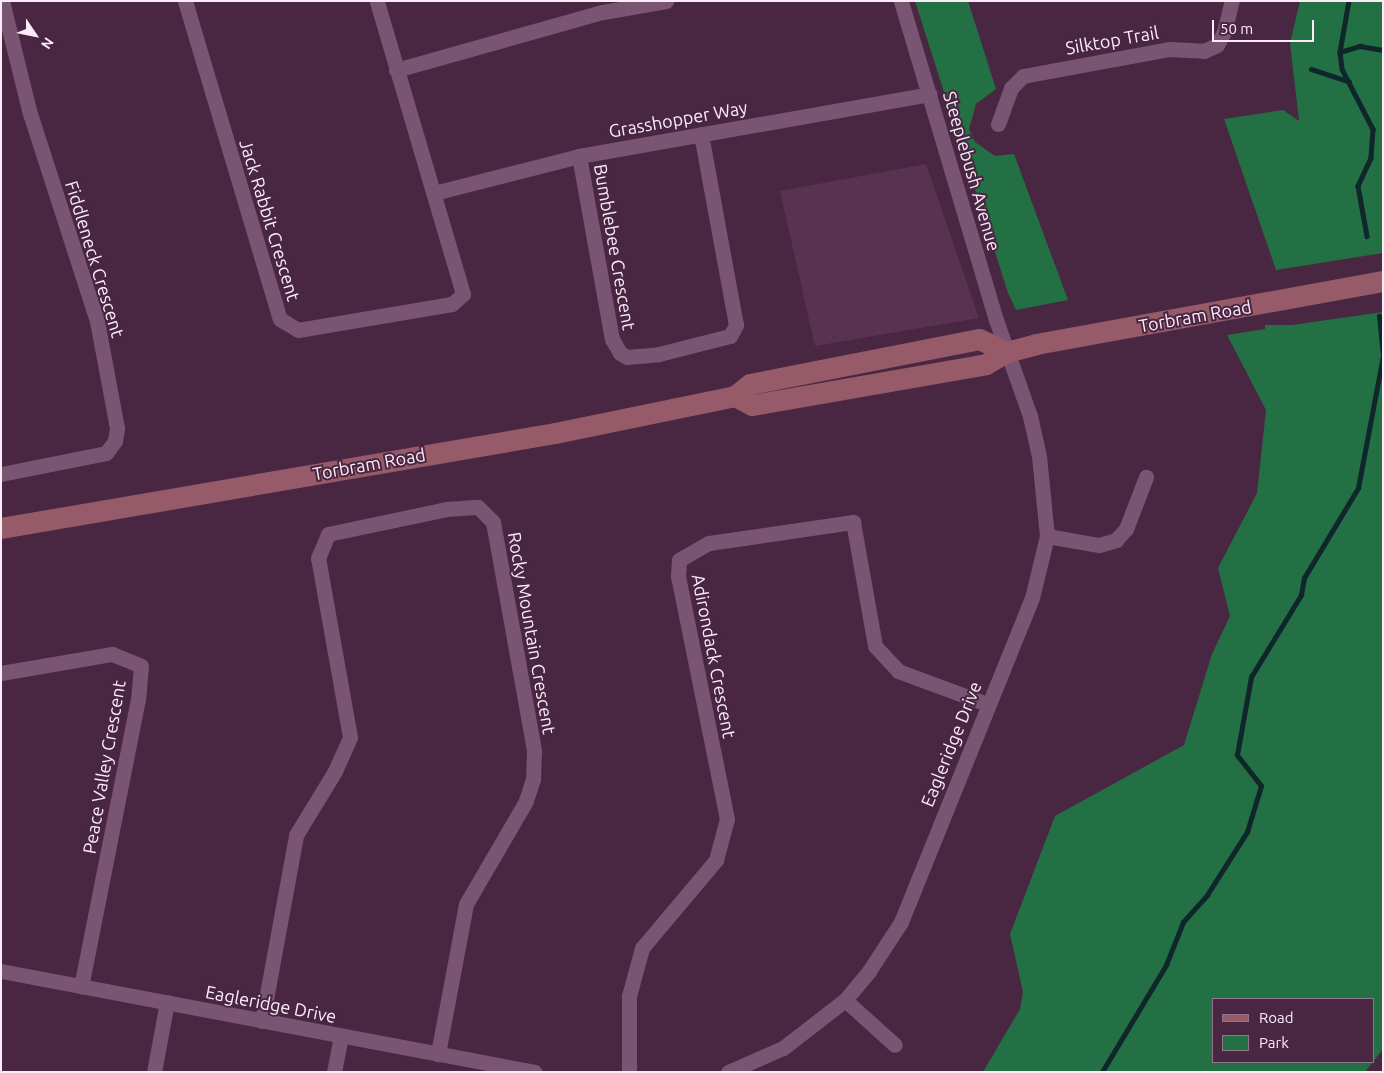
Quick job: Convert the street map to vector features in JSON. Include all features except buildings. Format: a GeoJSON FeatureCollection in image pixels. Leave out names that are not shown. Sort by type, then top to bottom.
{"type":"FeatureCollection","features":[{"type":"Feature","properties":{"kind":"main road","name":"Torbram Road"},"geometry":{"type":"LineString","coordinates":[[1,528],[555,433],[736,396],[750,384],[979,340],[1007,352],[1383,282]]}},
{"type":"Feature","properties":{"kind":"street","name":"Fiddleneck Crescent"},"geometry":{"type":"LineString","coordinates":[[1,474],[106,453],[115,441],[117,428],[98,321],[30,114],[2,1]]}},
{"type":"Feature","properties":{"kind":"street","name":"Jack Rabbit Crescent"},"geometry":{"type":"LineString","coordinates":[[185,1],[280,319],[298,330],[452,304],[463,294],[377,1]]}},
{"type":"Feature","properties":{"kind":"street"},"geometry":{"type":"LineString","coordinates":[[396,70],[603,12],[666,1]]}},
{"type":"Feature","properties":{"kind":"street","name":"Steeplebush Avenue"},"geometry":{"type":"LineString","coordinates":[[901,1],[1007,352]]}},
{"type":"Feature","properties":{"kind":"street","name":"Silktop Trail"},"geometry":{"type":"LineString","coordinates":[[998,124],[1011,88],[1023,76],[1169,49],[1204,51],[1216,45],[1224,32],[1232,1]]}},
{"type":"Feature","properties":{"kind":"street","name":"Grasshopper Way"},"geometry":{"type":"LineString","coordinates":[[434,194],[579,156],[930,94]]}},
{"type":"Feature","properties":{"kind":"street","name":"Bumblebee Crescent"},"geometry":{"type":"LineString","coordinates":[[579,156],[612,338],[620,353],[627,357],[659,354],[730,336],[736,325],[701,134]]}},
{"type":"Feature","properties":{"kind":"street","name":"Eagleridge Drive"},"geometry":{"type":"LineString","coordinates":[[728,1072],[783,1048],[845,1000],[869,971],[901,922],[987,704],[1032,598],[1047,536],[1039,456],[1030,416],[1007,352]]}},
{"type":"Feature","properties":{"kind":"street"},"geometry":{"type":"LineString","coordinates":[[1047,536],[1099,545],[1116,540],[1126,529],[1146,477]]}},
{"type":"Feature","properties":{"kind":"street","name":"Rocky Mountain Crescent"},"geometry":{"type":"LineString","coordinates":[[262,1021],[296,835],[310,806],[334,771],[350,736],[318,558],[328,534],[447,509],[478,507],[493,522],[534,751],[533,779],[526,801],[466,904],[438,1054]]}},
{"type":"Feature","properties":{"kind":"street","name":"Adirondack Crescent"},"geometry":{"type":"LineString","coordinates":[[629,1072],[629,996],[642,948],[716,860],[727,819],[678,577],[680,560],[709,543],[853,522],[874,646],[898,671],[987,704]]}},
{"type":"Feature","properties":{"kind":"street","name":"Peace Valley Crescent"},"geometry":{"type":"LineString","coordinates":[[1,673],[112,654],[141,666],[138,699],[81,986]]}},
{"type":"Feature","properties":{"kind":"street","name":"Eagleridge Drive"},"geometry":{"type":"LineString","coordinates":[[1,971],[341,1037],[535,1072]]}},
{"type":"Feature","properties":{"kind":"street"},"geometry":{"type":"LineString","coordinates":[[845,1000],[895,1045]]}},
{"type":"Feature","properties":{"kind":"street"},"geometry":{"type":"LineString","coordinates":[[154,1072],[167,1002]]}},
{"type":"Feature","properties":{"kind":"street"},"geometry":{"type":"LineString","coordinates":[[334,1072],[341,1037]]}},
{"type":"Feature","properties":{"kind":"shaded area"},"geometry":{"type":"Polygon","coordinates":[[[926,164],[979,318],[815,346],[780,191],[926,164]]]}},
{"type":"Feature","properties":{"kind":"green space"},"geometry":{"type":"Polygon","coordinates":[[[915,1],[968,1],[996,89],[976,104],[969,129],[975,142],[995,156],[1014,154],[1068,300],[1016,310],[1008,293],[915,1]]]}},
{"type":"Feature","properties":{"kind":"green space"},"geometry":{"type":"Polygon","coordinates":[[[1300,1],[1383,1],[1383,253],[1276,270],[1224,119],[1283,110],[1299,121],[1290,43],[1300,1]]]}},
{"type":"Feature","properties":{"kind":"green space"},"geometry":{"type":"Polygon","coordinates":[[[1383,312],[1383,1049],[1374,1061],[1374,998],[1212,998],[1212,1063],[1372,1063],[1365,1072],[983,1072],[1020,1009],[1023,992],[1010,934],[1055,816],[1184,745],[1212,654],[1230,616],[1218,568],[1257,493],[1266,410],[1227,335],[1265,329],[1265,325],[1292,325],[1383,312]]]}},
{"type":"Feature","properties":{"kind":"waterway"},"geometry":{"type":"LineString","coordinates":[[1349,1],[1340,52],[1342,69],[1373,129],[1371,158],[1358,186],[1367,236]]}},
{"type":"Feature","properties":{"kind":"waterway"},"geometry":{"type":"LineString","coordinates":[[1340,52],[1360,46],[1383,50]]}},
{"type":"Feature","properties":{"kind":"waterway"},"geometry":{"type":"LineString","coordinates":[[1311,69],[1349,81]]}},
{"type":"Feature","properties":{"kind":"waterway"},"geometry":{"type":"LineString","coordinates":[[1102,1072],[1166,965],[1183,922],[1207,895],[1247,832],[1261,786],[1237,755],[1251,677],[1301,595],[1304,578],[1358,488],[1383,356],[1379,316]]}}]}
